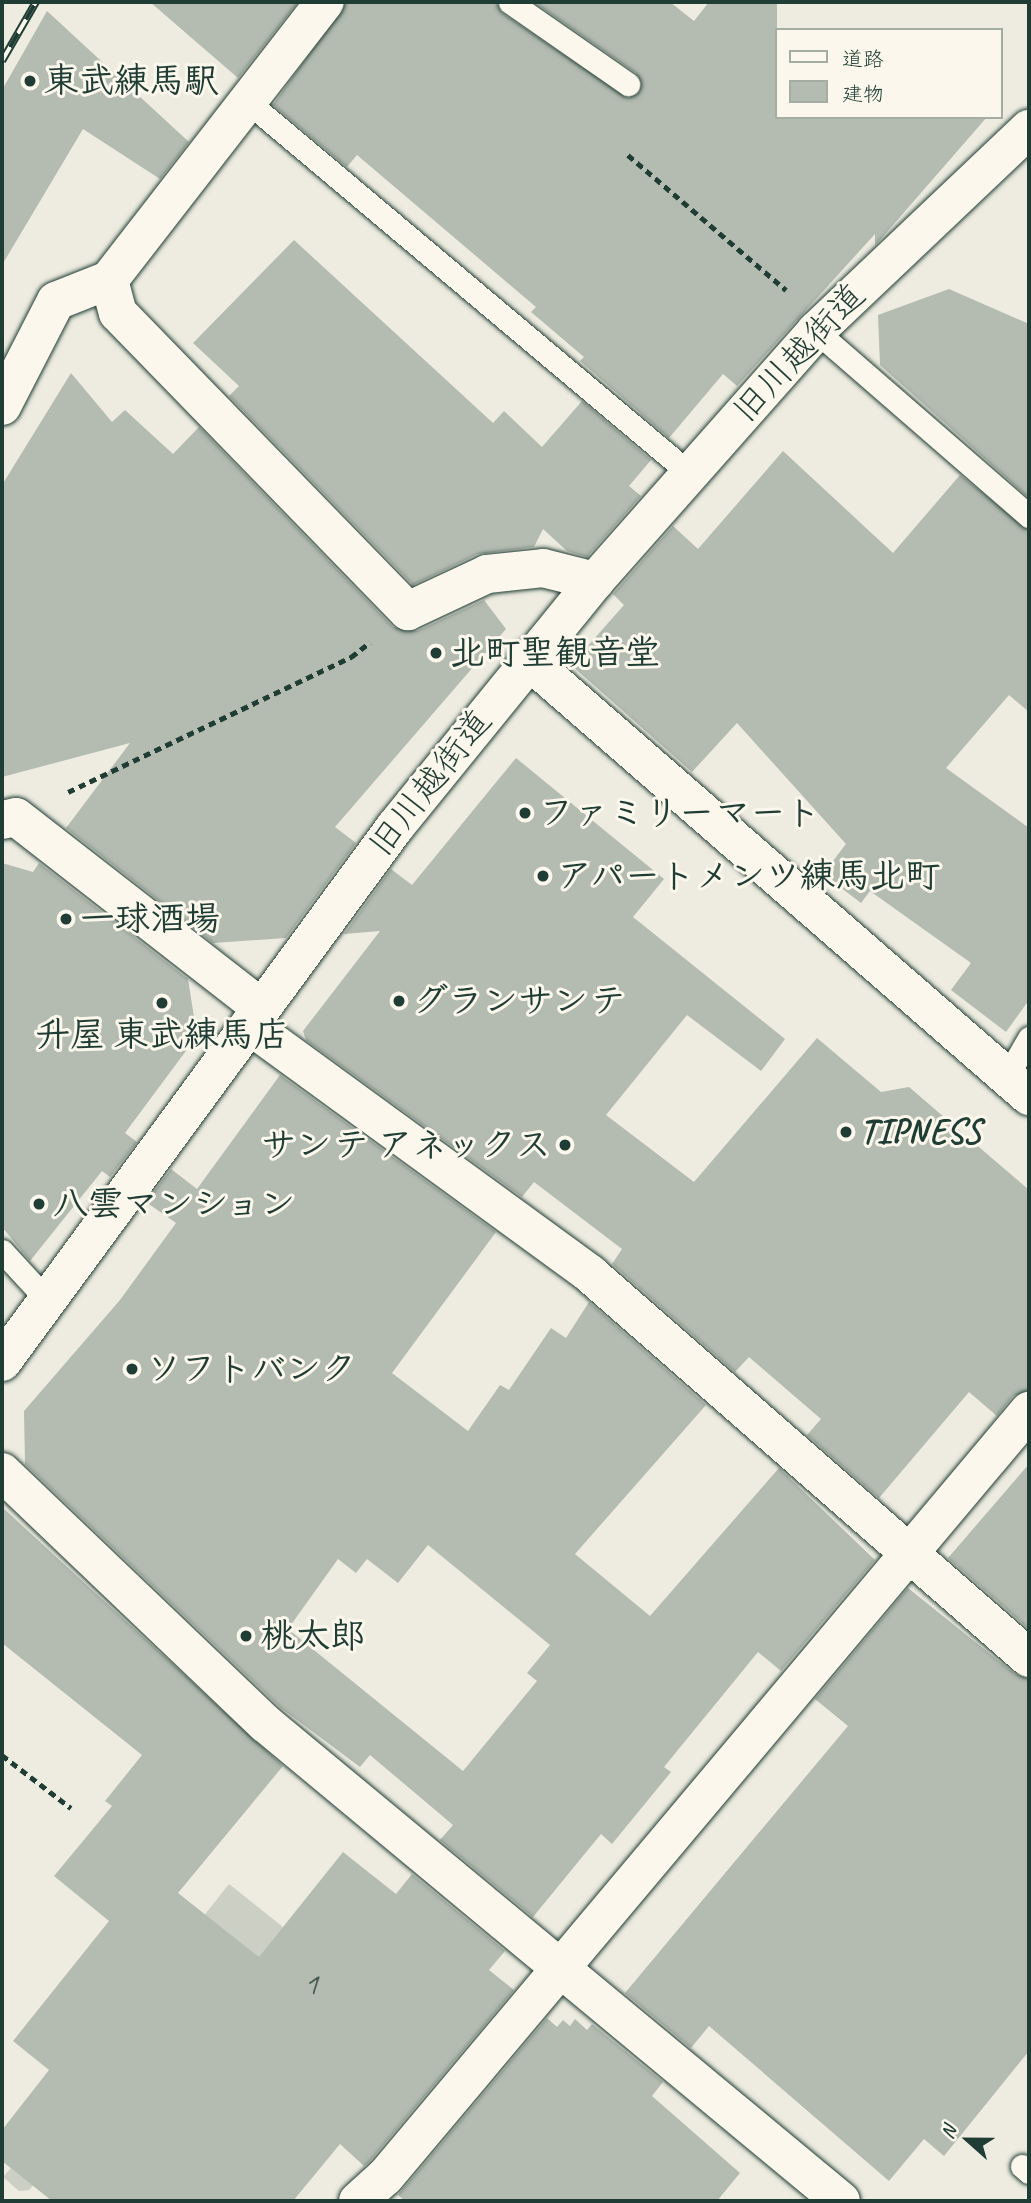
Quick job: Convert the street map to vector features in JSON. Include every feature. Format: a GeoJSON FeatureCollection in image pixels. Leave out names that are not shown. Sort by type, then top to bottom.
{"type":"FeatureCollection","features":[{"type":"Feature","properties":{"kind":"street"},"geometry":{"type":"LineString","coordinates":[[2,406],[56,300],[109,280],[325,2]]}},
{"type":"Feature","properties":{"kind":"street","name":"旧川越街道"},"geometry":{"type":"LineString","coordinates":[[2,1362],[255,1017],[527,659],[820,327],[1029,129]]}},
{"type":"Feature","properties":{"kind":"street"},"geometry":{"type":"LineString","coordinates":[[109,280],[118,313],[408,611],[487,574],[543,568],[595,581]]}},
{"type":"Feature","properties":{"kind":"street"},"geometry":{"type":"LineString","coordinates":[[527,659],[1018,1086]]}},
{"type":"Feature","properties":{"kind":"street"},"geometry":{"type":"LineString","coordinates":[[9,818],[255,1017],[590,1275],[1029,1658]]}},
{"type":"Feature","properties":{"kind":"street"},"geometry":{"type":"LineString","coordinates":[[358,2201],[911,1555],[1029,1411]]}},
{"type":"Feature","properties":{"kind":"street"},"geometry":{"type":"LineString","coordinates":[[2,1472],[266,1724],[841,2201]]}},
{"type":"Feature","properties":{"kind":"lane"},"geometry":{"type":"LineString","coordinates":[[510,2],[628,84]]}},
{"type":"Feature","properties":{"kind":"lane"},"geometry":{"type":"LineString","coordinates":[[248,102],[689,473]]}},
{"type":"Feature","properties":{"kind":"lane"},"geometry":{"type":"LineString","coordinates":[[820,327],[1029,516]]}},
{"type":"Feature","properties":{"kind":"lane"},"geometry":{"type":"LineString","coordinates":[[1018,1086],[1029,1038]]}},
{"type":"Feature","properties":{"kind":"lane"},"geometry":{"type":"LineString","coordinates":[[2,1251],[47,1300]]}},
{"type":"Feature","properties":{"kind":"path"},"geometry":{"type":"LineString","coordinates":[[628,155],[820,327]]}},
{"type":"Feature","properties":{"kind":"path"},"geometry":{"type":"LineString","coordinates":[[9,818],[352,657],[408,611]]}},
{"type":"Feature","properties":{"kind":"path"},"geometry":{"type":"LineString","coordinates":[[2,1755],[71,1808]]}},
{"type":"Feature","properties":{"kind":"shaded area"},"geometry":{"type":"Polygon","coordinates":[[[229,1884],[283,1927],[259,1958],[191,1932],[229,1884]]]}},
{"type":"Feature","properties":{"kind":"shaded area"},"geometry":{"type":"Polygon","coordinates":[[[72,2140],[29,2190],[19,2191],[3,2177],[11,2168],[25,2179],[72,2140]]]}},
{"type":"Feature","properties":{"kind":"building"},"geometry":{"type":"Polygon","coordinates":[[[150,2],[298,2],[238,78],[150,2]]]}},
{"type":"Feature","properties":{"kind":"building"},"geometry":{"type":"Polygon","coordinates":[[[346,2],[496,2],[502,13],[628,98],[640,91],[636,73],[534,2],[670,2],[694,21],[709,2],[777,2],[776,119],[985,119],[880,240],[875,245],[875,234],[737,386],[723,374],[669,438],[580,361],[584,357],[531,312],[536,307],[357,155],[347,167],[273,105],[346,2]]]}},
{"type":"Feature","properties":{"kind":"building"},"geometry":{"type":"Polygon","coordinates":[[[47,11],[189,142],[160,179],[83,129],[2,265],[2,90],[47,11]]]}},
{"type":"Feature","properties":{"kind":"building"},"geometry":{"type":"Polygon","coordinates":[[[294,240],[493,423],[504,411],[542,447],[582,401],[651,460],[629,486],[641,496],[587,557],[567,551],[543,529],[534,547],[478,554],[413,585],[229,396],[239,386],[193,343],[294,240]]]}},
{"type":"Feature","properties":{"kind":"building"},"geometry":{"type":"Polygon","coordinates":[[[949,289],[1029,324],[1029,498],[880,365],[878,315],[949,289]]]}},
{"type":"Feature","properties":{"kind":"building"},"geometry":{"type":"Polygon","coordinates":[[[71,373],[112,422],[125,410],[173,454],[199,427],[393,627],[417,631],[484,600],[506,629],[335,827],[356,843],[286,938],[213,943],[66,828],[130,743],[2,777],[2,485],[71,373]]]}},
{"type":"Feature","properties":{"kind":"building"},"geometry":{"type":"Polygon","coordinates":[[[783,451],[893,553],[960,475],[1029,530],[1029,712],[1009,695],[946,768],[1029,828],[1029,1000],[1006,1032],[951,990],[971,963],[870,891],[861,903],[823,874],[846,844],[737,723],[692,772],[571,665],[624,605],[613,594],[673,526],[698,549],[783,451]]]}},
{"type":"Feature","properties":{"kind":"building"},"geometry":{"type":"Polygon","coordinates":[[[516,758],[664,879],[633,917],[785,1039],[761,1071],[687,1015],[606,1115],[694,1182],[817,1038],[881,1092],[909,1087],[1029,1190],[1029,1390],[1013,1396],[997,1416],[969,1392],[879,1498],[807,1435],[821,1419],[749,1357],[735,1372],[612,1264],[622,1249],[534,1182],[522,1197],[306,1040],[303,1031],[380,931],[344,934],[391,869],[412,885],[516,758]]]}},
{"type":"Feature","properties":{"kind":"building"},"geometry":{"type":"Polygon","coordinates":[[[2,863],[33,872],[39,863],[188,979],[197,1036],[125,1133],[137,1142],[110,1177],[102,1171],[30,1261],[2,1227],[2,863]]]}},
{"type":"Feature","properties":{"kind":"building"},"geometry":{"type":"Polygon","coordinates":[[[280,1075],[496,1232],[392,1373],[468,1431],[500,1385],[509,1390],[551,1328],[566,1338],[589,1302],[706,1405],[575,1554],[650,1616],[779,1468],[875,1560],[781,1671],[758,1652],[664,1767],[671,1772],[612,1844],[601,1834],[533,1917],[440,1840],[453,1825],[370,1755],[360,1767],[281,1708],[25,1464],[24,1411],[120,1300],[176,1223],[146,1202],[171,1169],[197,1189],[280,1075]],[[428,1545],[398,1583],[367,1559],[356,1573],[338,1559],[288,1629],[463,1771],[537,1681],[527,1673],[550,1645],[428,1545]]]}},
{"type":"Feature","properties":{"kind":"building"},"geometry":{"type":"Polygon","coordinates":[[[1029,1464],[1029,1629],[948,1558],[1029,1464]]]}},
{"type":"Feature","properties":{"kind":"building"},"geometry":{"type":"Polygon","coordinates":[[[2,1507],[283,1766],[178,1893],[259,1957],[343,1852],[396,1894],[412,1874],[505,1951],[489,1970],[514,1990],[369,2162],[364,2166],[340,2144],[293,2201],[52,2201],[2,2161],[2,2130],[49,2070],[13,2041],[109,1921],[54,1876],[112,1806],[105,1801],[142,1755],[2,1643],[2,1507]]]}},
{"type":"Feature","properties":{"kind":"building"},"geometry":{"type":"Polygon","coordinates":[[[908,1588],[1015,1674],[1029,1679],[1029,2051],[944,2156],[924,2139],[889,2181],[709,2026],[691,2048],[625,1993],[848,1726],[815,1699],[908,1588]]]}},
{"type":"Feature","properties":{"kind":"building"},"geometry":{"type":"Polygon","coordinates":[[[547,2018],[557,2027],[563,2020],[570,2026],[575,2019],[587,2030],[592,2024],[663,2082],[652,2096],[740,2173],[717,2201],[405,2201],[398,2195],[547,2018]]]}},
{"type":"Feature","properties":{"kind":"railway"},"geometry":{"type":"LineString","coordinates":[[2,61],[36,2]]}},
{"type":"Feature","properties":{"kind":"place","name":"東武練馬駅"},"geometry":{"type":"Point","coordinates":[30,81]}},
{"type":"Feature","properties":{"kind":"place","name":"北町聖観音堂"},"geometry":{"type":"Point","coordinates":[436,653]}},
{"type":"Feature","properties":{"kind":"place","name":"ファミリーマート"},"geometry":{"type":"Point","coordinates":[525,813]}},
{"type":"Feature","properties":{"kind":"place","name":"アパートメンツ練馬北町"},"geometry":{"type":"Point","coordinates":[543,876]}},
{"type":"Feature","properties":{"kind":"place","name":"一球酒場"},"geometry":{"type":"Point","coordinates":[66,919]}},
{"type":"Feature","properties":{"kind":"place","name":"グランサンテ"},"geometry":{"type":"Point","coordinates":[399,1001]}},
{"type":"Feature","properties":{"kind":"place","name":"升屋 東武練馬店"},"geometry":{"type":"Point","coordinates":[162,1003]}},
{"type":"Feature","properties":{"kind":"place","name":"TIPNESS"},"geometry":{"type":"Point","coordinates":[846,1132]}},
{"type":"Feature","properties":{"kind":"place","name":"サンテ アネックス"},"geometry":{"type":"Point","coordinates":[565,1145]}},
{"type":"Feature","properties":{"kind":"place","name":"八雲マンション"},"geometry":{"type":"Point","coordinates":[39,1204]}},
{"type":"Feature","properties":{"kind":"place","name":"ソフトバンク"},"geometry":{"type":"Point","coordinates":[132,1369]}},
{"type":"Feature","properties":{"kind":"place","name":"桃太郎"},"geometry":{"type":"Point","coordinates":[246,1636]}}]}
